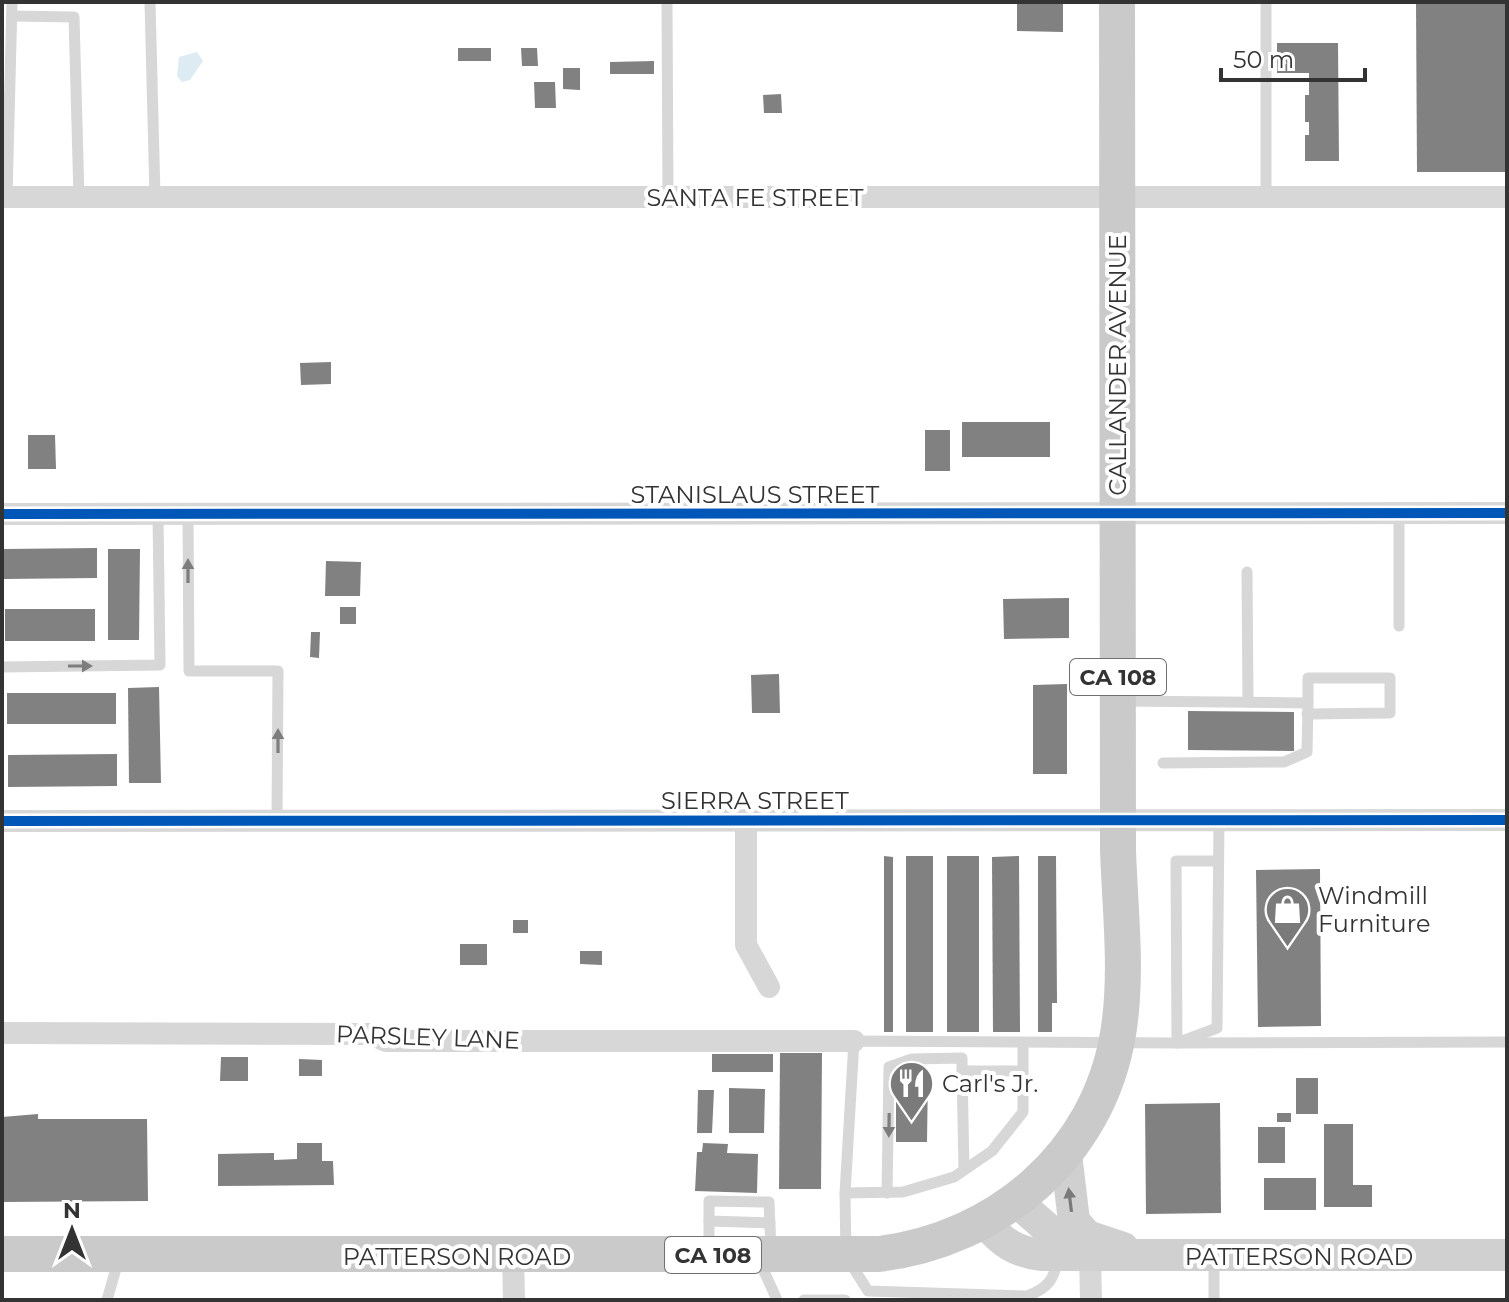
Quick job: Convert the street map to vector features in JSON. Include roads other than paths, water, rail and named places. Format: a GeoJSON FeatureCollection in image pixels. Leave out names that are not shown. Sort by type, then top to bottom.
{"type":"FeatureCollection","features":[{"type":"Feature","properties":{"kind":"main road","name":"CALLANDER AVENUE"},"geometry":{"type":"LineString","coordinates":[[912,1250],[952,1238],[985,1222],[1038,1184],[1066,1154],[1099,1098],[1117,1043],[1122,990],[1118,820],[1117,2]]}},
{"type":"Feature","properties":{"kind":"main road"},"geometry":{"type":"LineString","coordinates":[[1066,1154],[1074,1221],[1087,1236],[1145,1256]]}},
{"type":"Feature","properties":{"kind":"main road","name":"PATTERSON ROAD"},"geometry":{"type":"LineString","coordinates":[[1015,1200],[1075,1255]]}},
{"type":"Feature","properties":{"kind":"main road","name":"PATTERSON ROAD"},"geometry":{"type":"LineString","coordinates":[[985,1222],[999,1240],[1019,1252],[1145,1256],[1507,1255]]}},
{"type":"Feature","properties":{"kind":"main road","name":"PATTERSON ROAD"},"geometry":{"type":"LineString","coordinates":[[2,1254],[513,1255],[709,1238],[846,1256],[912,1250]]}},
{"type":"Feature","properties":{"kind":"street","name":"SANTA FE STREET"},"geometry":{"type":"LineString","coordinates":[[5,197],[1507,197]]}},
{"type":"Feature","properties":{"kind":"street","name":"STANISLAUS STREET"},"geometry":{"type":"LineString","coordinates":[[2,514],[1507,513]]}},
{"type":"Feature","properties":{"kind":"street"},"geometry":{"type":"LineString","coordinates":[[746,820],[746,945],[769,987]]}},
{"type":"Feature","properties":{"kind":"street","name":"SIERRA STREET"},"geometry":{"type":"LineString","coordinates":[[2,821],[1507,820]]}},
{"type":"Feature","properties":{"kind":"street","name":"PARSLEY LANE"},"geometry":{"type":"LineString","coordinates":[[2,1033],[371,1034],[386,1041],[854,1041]]}},
{"type":"Feature","properties":{"kind":"street"},"geometry":{"type":"LineString","coordinates":[[513,1255],[514,1300]]}},
{"type":"Feature","properties":{"kind":"street"},"geometry":{"type":"LineString","coordinates":[[1075,1255],[1091,1300]]}},
{"type":"Feature","properties":{"kind":"lane"},"geometry":{"type":"LineString","coordinates":[[5,197],[12,2]]}},
{"type":"Feature","properties":{"kind":"lane"},"geometry":{"type":"LineString","coordinates":[[150,2],[155,197]]}},
{"type":"Feature","properties":{"kind":"lane"},"geometry":{"type":"LineString","coordinates":[[667,2],[668,197]]}},
{"type":"Feature","properties":{"kind":"lane"},"geometry":{"type":"LineString","coordinates":[[1266,2],[1266,197]]}},
{"type":"Feature","properties":{"kind":"lane"},"geometry":{"type":"LineString","coordinates":[[12,16],[74,17],[79,197]]}},
{"type":"Feature","properties":{"kind":"lane"},"geometry":{"type":"LineString","coordinates":[[1399,513],[1399,626]]}},
{"type":"Feature","properties":{"kind":"lane"},"geometry":{"type":"LineString","coordinates":[[2,667],[160,665],[158,514]]}},
{"type":"Feature","properties":{"kind":"lane"},"geometry":{"type":"LineString","coordinates":[[188,514],[189,671],[278,671],[277,819]]}},
{"type":"Feature","properties":{"kind":"lane"},"geometry":{"type":"LineString","coordinates":[[1247,572],[1248,702]]}},
{"type":"Feature","properties":{"kind":"lane"},"geometry":{"type":"LineString","coordinates":[[1118,701],[1248,702],[1308,708],[1390,713],[1390,678],[1308,678],[1308,708],[1307,752],[1284,762],[1163,763]]}},
{"type":"Feature","properties":{"kind":"lane"},"geometry":{"type":"LineString","coordinates":[[1177,1043],[1217,1028],[1219,820]]}},
{"type":"Feature","properties":{"kind":"lane"},"geometry":{"type":"LineString","coordinates":[[1177,1043],[1176,861],[1218,861]]}},
{"type":"Feature","properties":{"kind":"lane"},"geometry":{"type":"LineString","coordinates":[[1075,1255],[1041,1291],[1027,1296],[864,1296],[846,1256],[845,1193],[854,1041],[1023,1044],[1507,1042]]}},
{"type":"Feature","properties":{"kind":"lane"},"geometry":{"type":"LineString","coordinates":[[845,1193],[903,1192],[954,1177],[992,1151],[1023,1112],[1023,1044]]}},
{"type":"Feature","properties":{"kind":"lane"},"geometry":{"type":"LineString","coordinates":[[887,1193],[889,1067],[912,1059],[962,1058],[964,1170]]}},
{"type":"Feature","properties":{"kind":"lane"},"geometry":{"type":"LineString","coordinates":[[962,1071],[1023,1071]]}},
{"type":"Feature","properties":{"kind":"lane"},"geometry":{"type":"LineString","coordinates":[[709,1238],[709,1201],[769,1202],[766,1245],[777,1300]]}},
{"type":"Feature","properties":{"kind":"lane"},"geometry":{"type":"LineString","coordinates":[[1214,1255],[1214,1300]]}},
{"type":"Feature","properties":{"kind":"lane"},"geometry":{"type":"LineString","coordinates":[[107,1300],[120,1256]]}},
{"type":"Feature","properties":{"kind":"lane"},"geometry":{"type":"LineString","coordinates":[[804,1300],[845,1300]]}},
{"type":"Feature","properties":{"kind":"place","name":"Windmill Furniture"},"geometry":{"type":"Point","coordinates":[1287,948]}},
{"type":"Feature","properties":{"kind":"place","name":"Carl's Jr."},"geometry":{"type":"Point","coordinates":[911,1122]}}]}
